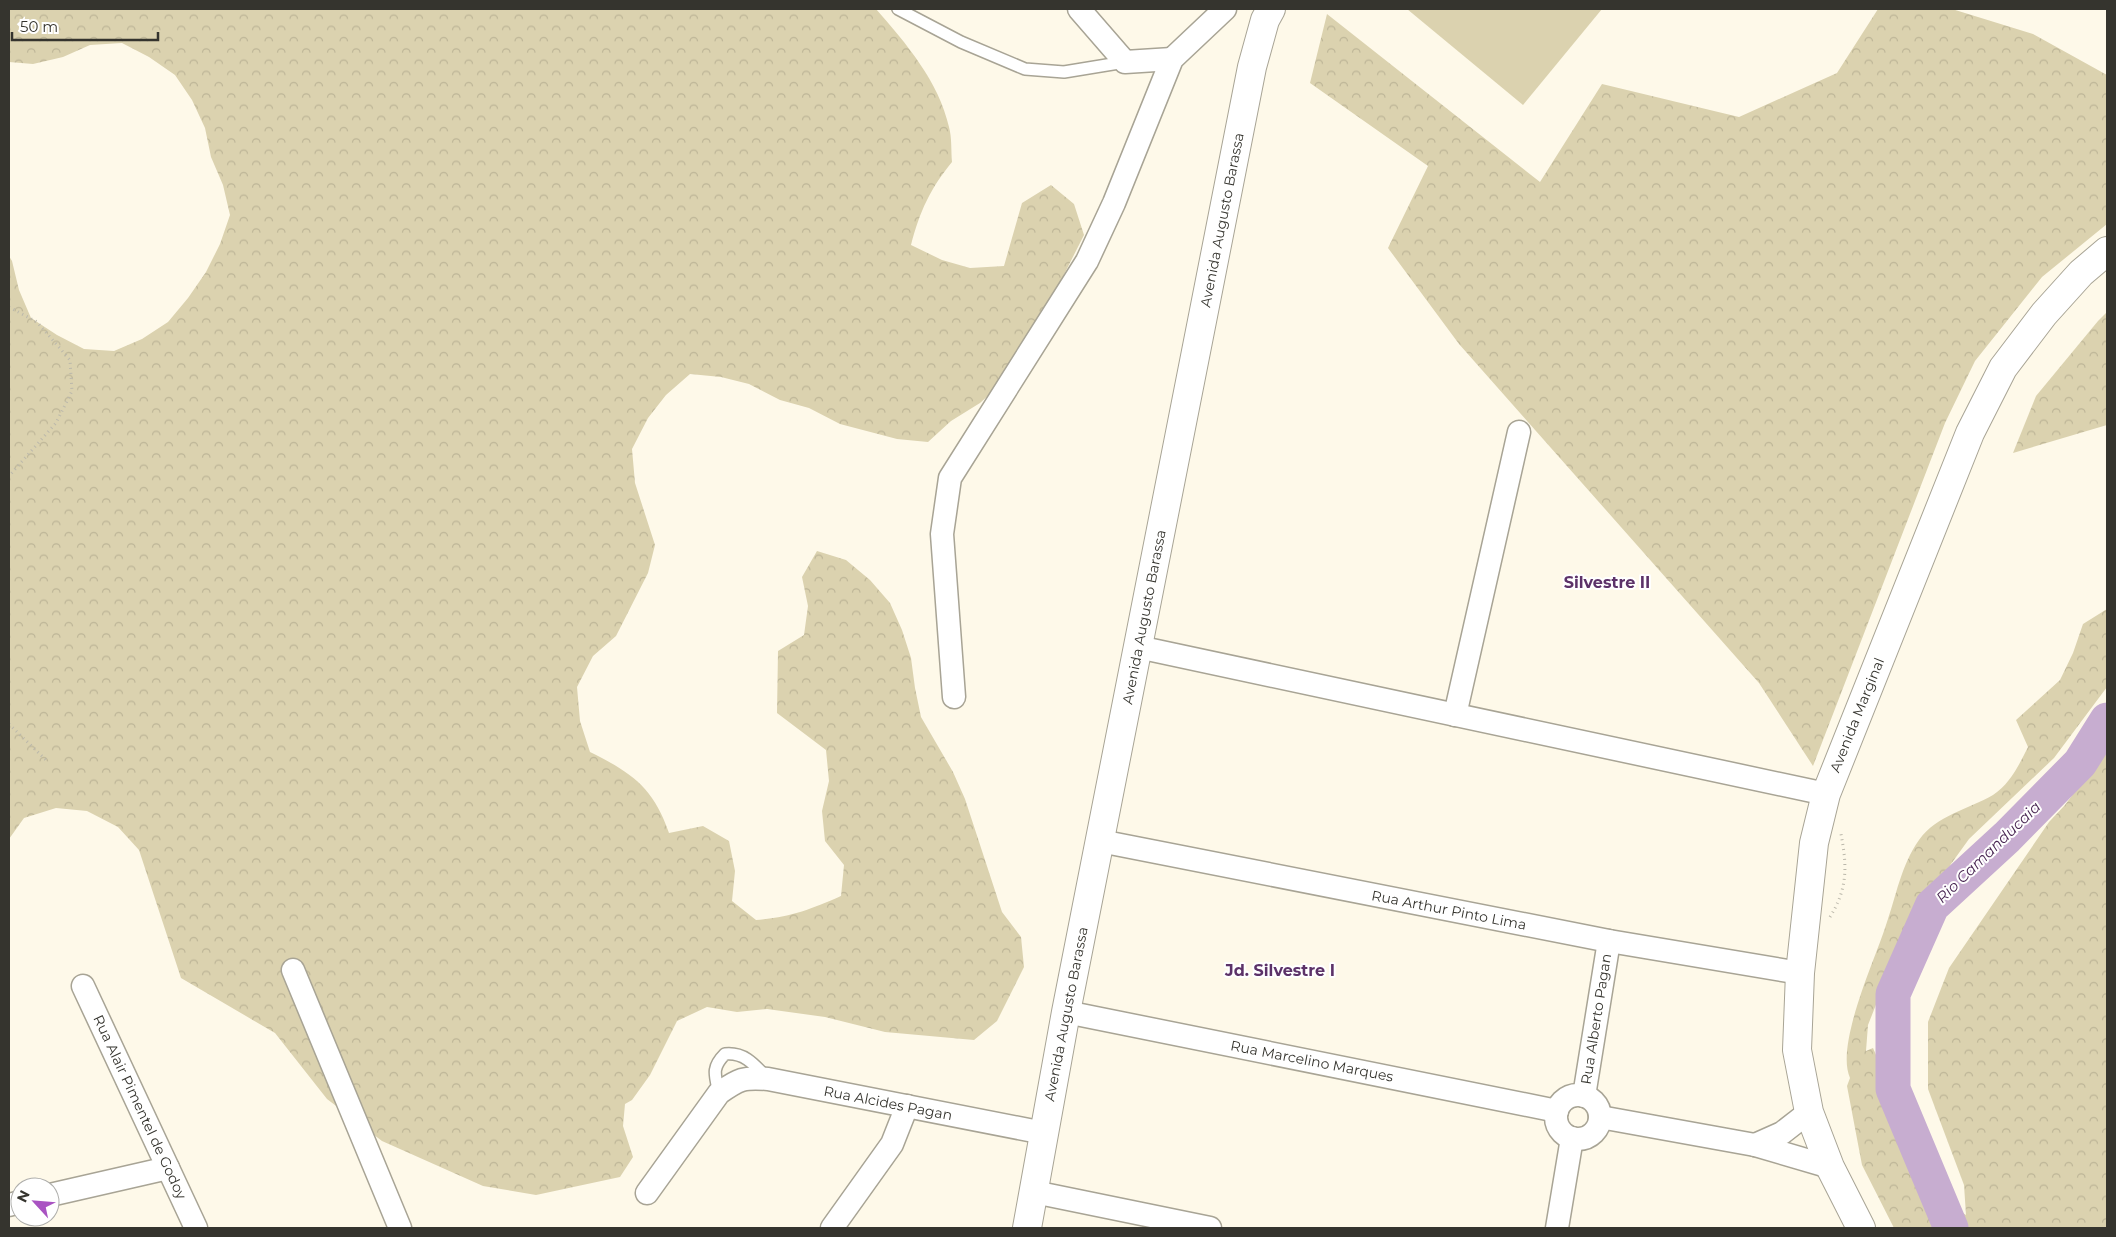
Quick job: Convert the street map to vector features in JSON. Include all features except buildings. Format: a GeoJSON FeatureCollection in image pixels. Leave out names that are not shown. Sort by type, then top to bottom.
{"type":"FeatureCollection","features":[{"type":"Feature","properties":{"kind":"street"},"geometry":{"type":"LineString","coordinates":[[1079,9],[1125,62],[1172,59]]}},
{"type":"Feature","properties":{"kind":"street"},"geometry":{"type":"LineString","coordinates":[[954,697],[942,534],[950,478],[1087,260],[1114,203],[1172,59],[1225,9]]}},
{"type":"Feature","properties":{"kind":"street","name":"Avenida Augusto Barassa"},"geometry":{"type":"LineString","coordinates":[[1027,1228],[1066,1012],[1263,12]]}},
{"type":"Feature","properties":{"kind":"street","name":"Avenida Marginal"},"geometry":{"type":"LineString","coordinates":[[1861,1228],[1830,1167],[1809,1112],[1797,1050],[1800,973],[1814,843],[1826,794],[1970,434],[2003,368],[2044,314],[2081,273],[2107,252]]}},
{"type":"Feature","properties":{"kind":"street"},"geometry":{"type":"LineString","coordinates":[[1455,715],[1519,432]]}},
{"type":"Feature","properties":{"kind":"street"},"geometry":{"type":"LineString","coordinates":[[1138,647],[1826,794]]}},
{"type":"Feature","properties":{"kind":"street","name":"Rua Arthur Pinto Lima"},"geometry":{"type":"LineString","coordinates":[[1100,841],[1609,941],[1800,973]]}},
{"type":"Feature","properties":{"kind":"street","name":"Rua Alberto Pagan"},"geometry":{"type":"LineString","coordinates":[[1584,1096],[1609,941]]}},
{"type":"Feature","properties":{"kind":"street"},"geometry":{"type":"LineString","coordinates":[[293,970],[400,1228]]}},
{"type":"Feature","properties":{"kind":"street","name":"Rua Alair Pimentel de Godoy"},"geometry":{"type":"LineString","coordinates":[[84,986],[196,1228]]}},
{"type":"Feature","properties":{"kind":"street","name":"Rua Marcelino Marques"},"geometry":{"type":"LineString","coordinates":[[1066,1012],[1557,1111]]}},
{"type":"Feature","properties":{"kind":"street","name":"Rua Alcides Pagan"},"geometry":{"type":"LineString","coordinates":[[726,1088],[747,1077],[768,1079],[1044,1133]]}},
{"type":"Feature","properties":{"kind":"street"},"geometry":{"type":"LineString","coordinates":[[647,1193],[726,1088]]}},
{"type":"Feature","properties":{"kind":"street"},"geometry":{"type":"LineString","coordinates":[[1576,1095],[1584,1096],[1592,1100],[1598,1108],[1600,1117],[1594,1132],[1588,1137],[1572,1138],[1564,1134],[1559,1127],[1556,1120],[1557,1111],[1561,1103],[1567,1098],[1576,1095]]}},
{"type":"Feature","properties":{"kind":"street"},"geometry":{"type":"LineString","coordinates":[[832,1228],[892,1144],[907,1106]]}},
{"type":"Feature","properties":{"kind":"street"},"geometry":{"type":"LineString","coordinates":[[1755,1145],[1782,1133],[1809,1112]]}},
{"type":"Feature","properties":{"kind":"street"},"geometry":{"type":"LineString","coordinates":[[1600,1117],[1755,1145],[1830,1167]]}},
{"type":"Feature","properties":{"kind":"street"},"geometry":{"type":"LineString","coordinates":[[1557,1228],[1572,1138]]}},
{"type":"Feature","properties":{"kind":"street"},"geometry":{"type":"LineString","coordinates":[[60,1193],[168,1168]]}},
{"type":"Feature","properties":{"kind":"street"},"geometry":{"type":"LineString","coordinates":[[1034,1192],[1210,1228]]}},
{"type":"Feature","properties":{"kind":"lane"},"geometry":{"type":"LineString","coordinates":[[898,9],[961,42],[1025,69],[1064,72],[1125,62]]}},
{"type":"Feature","properties":{"kind":"lane"},"geometry":{"type":"LineString","coordinates":[[726,1088],[714,1072],[717,1062],[725,1054],[735,1053],[744,1056],[768,1079]]}},
{"type":"Feature","properties":{"kind":"path"},"geometry":{"type":"LineString","coordinates":[[9,307],[37,322],[70,360],[72,392],[56,423],[9,476]]}},
{"type":"Feature","properties":{"kind":"path"},"geometry":{"type":"LineString","coordinates":[[9,724],[47,761]]}},
{"type":"Feature","properties":{"kind":"path"},"geometry":{"type":"LineString","coordinates":[[1826,924],[1840,902],[1846,865],[1841,832]]}},
{"type":"Feature","properties":{"kind":"green space"},"geometry":{"type":"Polygon","coordinates":[[[9,9],[876,9],[899,35],[920,64],[938,94],[950,131],[952,162],[927,201],[918,221],[911,245],[942,260],[970,268],[1004,266],[1022,203],[1051,185],[1074,204],[1084,235],[1037,328],[1003,382],[980,403],[951,421],[928,442],[897,439],[840,424],[809,408],[780,400],[749,384],[721,377],[690,374],[666,395],[648,418],[632,449],[635,483],[655,545],[648,573],[616,636],[593,656],[577,687],[580,721],[590,752],[618,767],[639,783],[656,804],[669,833],[703,826],[729,841],[735,871],[732,901],[756,920],[800,912],[841,896],[844,865],[825,841],[822,811],[829,781],[826,750],[777,713],[778,651],[804,635],[808,606],[802,577],[817,551],[846,560],[870,580],[890,603],[902,630],[911,658],[921,717],[953,772],[965,799],[1002,912],[1021,937],[1024,967],[997,1021],[974,1040],[885,1032],[825,1017],[767,1009],[737,1012],[707,1007],[677,1021],[650,1075],[632,1100],[625,1104],[623,1126],[633,1157],[620,1177],[536,1195],[483,1186],[382,1141],[327,1099],[275,1033],[181,978],[139,850],[118,827],[87,811],[56,808],[24,818],[9,839],[9,256],[19,290],[31,318],[57,335],[84,349],[114,351],[142,339],[168,322],[206,272],[220,244],[230,215],[223,185],[211,157],[205,128],[192,100],[175,75],[149,57],[122,43],[90,45],[63,57],[33,64],[9,62],[9,9]]]}},
{"type":"Feature","properties":{"kind":"green space"},"geometry":{"type":"Polygon","coordinates":[[[1407,9],[1602,9],[1523,105],[1407,9]]]}},
{"type":"Feature","properties":{"kind":"green space"},"geometry":{"type":"Polygon","coordinates":[[[1878,9],[1952,9],[2033,34],[2107,75],[2107,224],[2042,277],[1975,361],[1945,423],[1813,766],[1759,683],[1459,344],[1388,248],[1428,166],[1310,83],[1327,14],[1540,182],[1602,84],[1739,117],[1837,73],[1878,9]]]}},
{"type":"Feature","properties":{"kind":"green space"},"geometry":{"type":"Polygon","coordinates":[[[2107,312],[2107,425],[2013,453],[2036,396],[2107,312]]]}},
{"type":"Feature","properties":{"kind":"green space"},"geometry":{"type":"Polygon","coordinates":[[[2107,609],[2107,687],[2054,758],[1969,839],[1951,864],[1920,916],[1879,997],[1868,1025],[1866,1051],[1873,1048],[1925,1167],[1947,1202],[1966,1215],[1964,1185],[1928,1089],[1928,1022],[1949,968],[2049,822],[2065,805],[2107,748],[2107,1228],[1894,1228],[1862,1165],[1847,1086],[1850,1078],[1847,1063],[1848,1045],[1858,1002],[1900,881],[1908,860],[1919,840],[1943,819],[1993,795],[2009,780],[2028,747],[2016,720],[2060,680],[2073,653],[2083,624],[2107,609]]]}},
{"type":"Feature","properties":{"kind":"waterway","name":"Rio Camanducaia"},"geometry":{"type":"LineString","coordinates":[[1951,1228],[1893,1089],[1893,994],[1932,906],[2007,837],[2080,763],[2107,720]]}},
{"type":"Feature","properties":{"kind":"district","name":"Silvestre II"},"geometry":{"type":"Point","coordinates":[1607,582]}},
{"type":"Feature","properties":{"kind":"district","name":"Jd. Silvestre I"},"geometry":{"type":"Point","coordinates":[1280,970]}}]}
